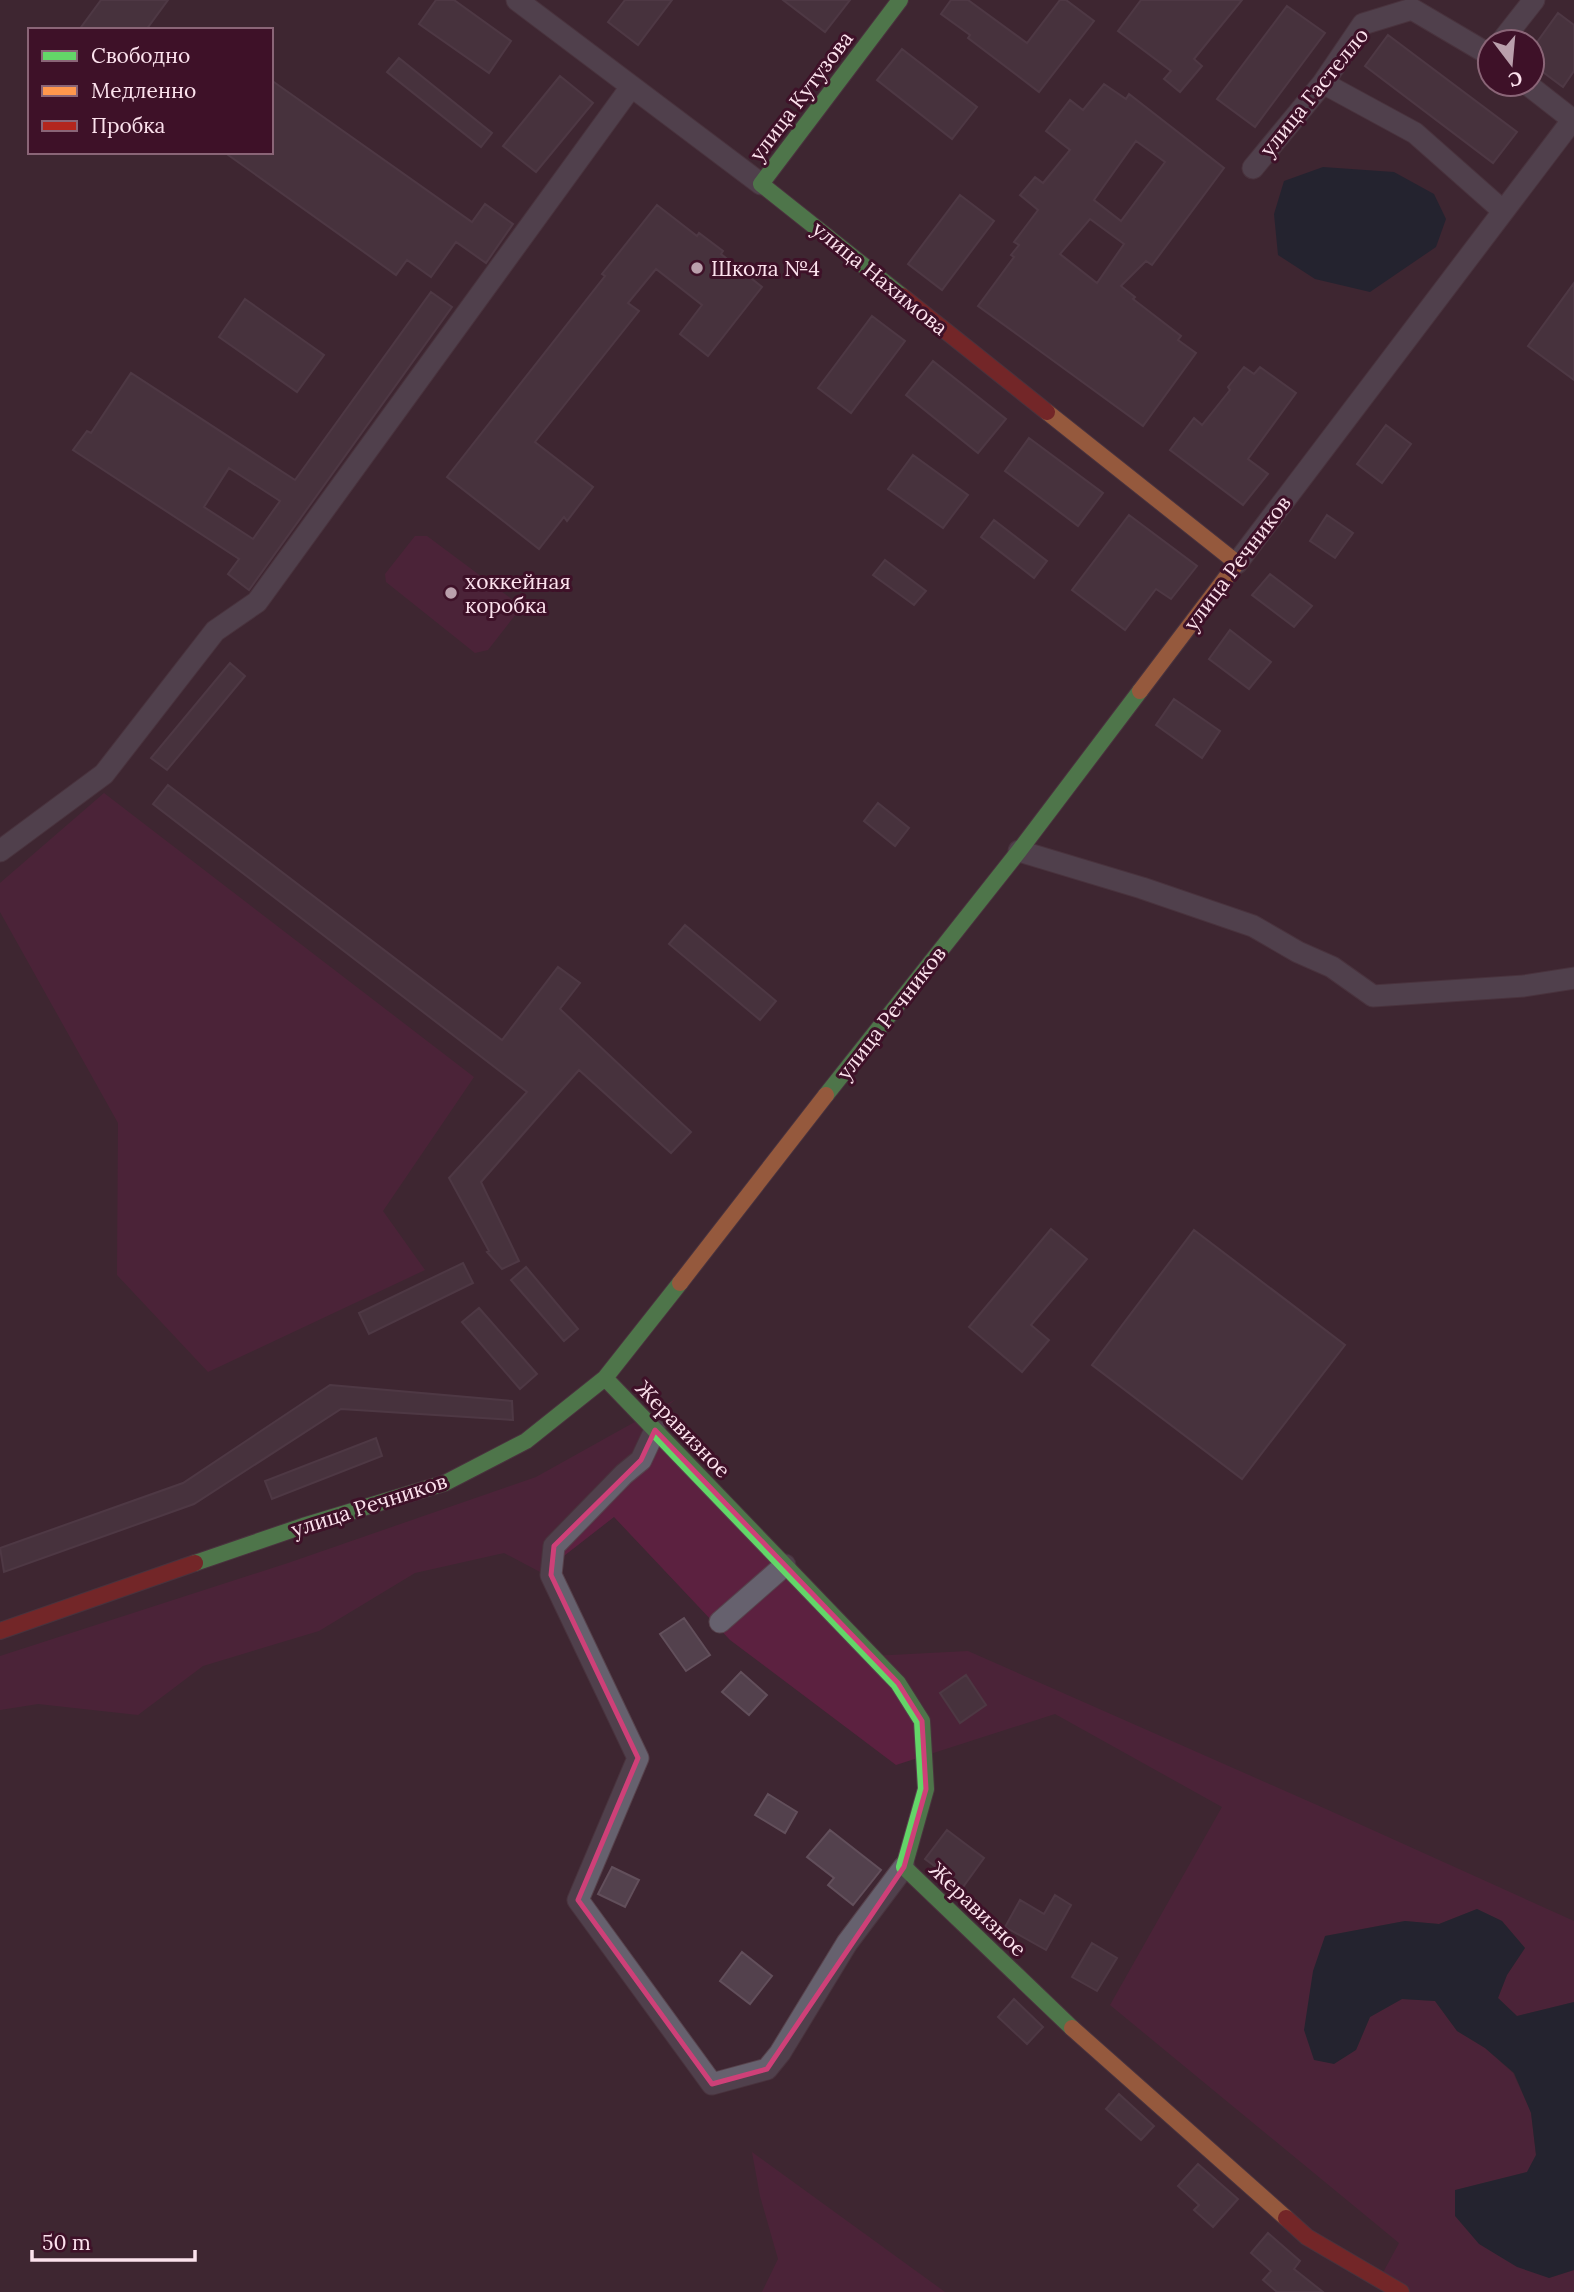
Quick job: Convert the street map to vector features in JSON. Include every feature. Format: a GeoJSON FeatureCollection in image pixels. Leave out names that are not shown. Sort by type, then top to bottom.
{"type":"FeatureCollection","features":[{"type":"Feature","properties":{"kind":"street","name":"улица Нахимова"},"geometry":{"type":"LineString","coordinates":[[517,0],[761,184],[1237,563]]}},
{"type":"Feature","properties":{"kind":"street","name":"улица Кутузова"},"geometry":{"type":"LineString","coordinates":[[761,184],[900,0]]}},
{"type":"Feature","properties":{"kind":"street"},"geometry":{"type":"LineString","coordinates":[[1512,28],[1534,0]]}},
{"type":"Feature","properties":{"kind":"street","name":"улица Гастелло"},"geometry":{"type":"LineString","coordinates":[[1253,168],[1323,83],[1363,24],[1412,9],[1476,47]]}},
{"type":"Feature","properties":{"kind":"street"},"geometry":{"type":"LineString","coordinates":[[1323,83],[1415,133],[1502,211]]}},
{"type":"Feature","properties":{"kind":"street"},"geometry":{"type":"LineString","coordinates":[[0,851],[104,774],[215,631],[257,602],[631,87]]}},
{"type":"Feature","properties":{"kind":"street"},"geometry":{"type":"LineString","coordinates":[[1545,98],[1573,119]]}},
{"type":"Feature","properties":{"kind":"street","name":"улица Речников"},"geometry":{"type":"LineString","coordinates":[[0,1631],[303,1526],[445,1483],[526,1441],[605,1378],[1019,851],[1573,119]]}},
{"type":"Feature","properties":{"kind":"street"},"geometry":{"type":"LineString","coordinates":[[1019,851],[1142,888],[1253,926],[1298,952],[1332,967],[1373,996],[1524,986],[1574,978]]}},
{"type":"Feature","properties":{"kind":"street","name":"Жеравизное"},"geometry":{"type":"LineString","coordinates":[[605,1378],[898,1683],[922,1721],[926,1789],[904,1867],[1096,2051],[1307,2237],[1401,2292]]}},
{"type":"Feature","properties":{"kind":"street"},"geometry":{"type":"LineString","coordinates":[[655,1430],[641,1460],[554,1546],[551,1575],[638,1758],[578,1900],[712,2084],[767,2069],[780,2053],[847,1944],[904,1867]]}},
{"type":"Feature","properties":{"kind":"street"},"geometry":{"type":"LineString","coordinates":[[720,1622],[785,1565]]}},
{"type":"Feature","properties":{"kind":"highlighted area"},"geometry":{"type":"Polygon","coordinates":[[[655,1430],[898,1683],[922,1721],[926,1789],[904,1867],[767,2069],[712,2084],[578,1900],[638,1758],[551,1575],[554,1546],[641,1460],[655,1430]]]}},
{"type":"Feature","properties":{"kind":"shaded area","name":"хоккейная коробка"},"geometry":{"type":"Polygon","coordinates":[[[415,536],[427,536],[517,603],[516,614],[488,650],[475,653],[386,582],[385,574],[415,536]]]}},
{"type":"Feature","properties":{"kind":"shaded area"},"geometry":{"type":"Polygon","coordinates":[[[104,793],[474,1077],[383,1211],[425,1270],[208,1372],[117,1275],[118,1123],[0,912],[0,883],[104,793]]]}},
{"type":"Feature","properties":{"kind":"shaded area"},"geometry":{"type":"Polygon","coordinates":[[[676,1399],[652,1418],[872,1656],[968,1651],[1574,1921],[1574,2002],[1517,2016],[1498,1998],[1507,1975],[1525,1948],[1502,1921],[1477,1909],[1439,1924],[1405,1921],[1325,1936],[1356,2050],[1370,2017],[1402,1999],[1435,2001],[1457,2031],[1485,2048],[1513,2073],[1531,2112],[1536,2155],[1527,2172],[1456,2190],[1549,2278],[1574,2270],[1574,2292],[1400,2292],[1379,2280],[1399,2243],[1110,2005],[1222,1807],[1055,1714],[896,1765],[730,1640],[614,1517],[542,1573],[504,1553],[415,1573],[319,1631],[203,1666],[138,1715],[38,1704],[0,1710],[0,1656],[288,1563],[536,1477],[676,1399]]]}},
{"type":"Feature","properties":{"kind":"shaded area"},"geometry":{"type":"Polygon","coordinates":[[[752,2152],[945,2292],[762,2292],[778,2259],[760,2196],[752,2152]]]}},
{"type":"Feature","properties":{"kind":"water"},"geometry":{"type":"Polygon","coordinates":[[[1323,167],[1394,172],[1434,194],[1446,219],[1436,247],[1370,292],[1315,279],[1278,255],[1274,214],[1284,181],[1323,167]]]}},
{"type":"Feature","properties":{"kind":"water"},"geometry":{"type":"Polygon","coordinates":[[[1477,1909],[1502,1921],[1525,1948],[1507,1975],[1498,1998],[1517,2016],[1574,2002],[1574,2270],[1549,2278],[1517,2267],[1479,2244],[1455,2216],[1455,2190],[1527,2172],[1536,2155],[1531,2113],[1514,2073],[1485,2048],[1457,2031],[1435,2001],[1402,1999],[1370,2017],[1356,2050],[1334,2064],[1314,2060],[1304,2030],[1313,1971],[1325,1936],[1405,1921],[1439,1924],[1477,1909]]]}},
{"type":"Feature","properties":{"kind":"building"},"geometry":{"type":"Polygon","coordinates":[[[101,0],[168,0],[147,28],[80,28],[101,0]]]}},
{"type":"Feature","properties":{"kind":"building"},"geometry":{"type":"Polygon","coordinates":[[[436,0],[454,0],[511,41],[489,73],[419,24],[436,0]]]}},
{"type":"Feature","properties":{"kind":"building"},"geometry":{"type":"Polygon","coordinates":[[[625,0],[672,0],[638,45],[608,22],[625,0]]]}},
{"type":"Feature","properties":{"kind":"building"},"geometry":{"type":"Polygon","coordinates":[[[783,0],[850,0],[825,32],[783,0]]]}},
{"type":"Feature","properties":{"kind":"building"},"geometry":{"type":"Polygon","coordinates":[[[951,0],[968,0],[1027,43],[1060,0],[1066,0],[1094,21],[1039,92],[941,14],[951,0]]]}},
{"type":"Feature","properties":{"kind":"building"},"geometry":{"type":"Polygon","coordinates":[[[1141,0],[1242,0],[1194,59],[1202,66],[1180,92],[1164,79],[1171,71],[1118,31],[1141,0]]]}},
{"type":"Feature","properties":{"kind":"building"},"geometry":{"type":"Polygon","coordinates":[[[1287,6],[1325,33],[1255,127],[1217,99],[1287,6]]]}},
{"type":"Feature","properties":{"kind":"building"},"geometry":{"type":"Polygon","coordinates":[[[1558,13],[1574,25],[1574,71],[1563,87],[1546,74],[1546,30],[1558,13]]]}},
{"type":"Feature","properties":{"kind":"building"},"geometry":{"type":"Polygon","coordinates":[[[1388,35],[1517,132],[1493,163],[1365,66],[1388,35]]]}},
{"type":"Feature","properties":{"kind":"building"},"geometry":{"type":"Polygon","coordinates":[[[902,49],[977,107],[952,139],[877,80],[902,49]]]}},
{"type":"Feature","properties":{"kind":"building"},"geometry":{"type":"Polygon","coordinates":[[[399,58],[492,133],[481,147],[387,72],[399,58]]]}},
{"type":"Feature","properties":{"kind":"building"},"geometry":{"type":"Polygon","coordinates":[[[560,76],[593,103],[536,172],[503,146],[560,76]]]}},
{"type":"Feature","properties":{"kind":"building"},"geometry":{"type":"Polygon","coordinates":[[[273,81],[472,222],[485,204],[513,224],[486,263],[456,242],[431,277],[407,260],[396,275],[227,154],[273,154],[273,81]]]}},
{"type":"Feature","properties":{"kind":"building"},"geometry":{"type":"Polygon","coordinates":[[[1104,84],[1126,99],[1129,94],[1224,168],[1152,265],[1146,261],[1121,286],[1135,297],[1133,299],[1181,336],[1178,340],[1196,353],[1143,426],[978,306],[1014,257],[1011,255],[1019,245],[1014,242],[1038,210],[1020,195],[1035,177],[1043,183],[1070,150],[1046,131],[1070,100],[1083,110],[1104,84]],[[1136,141],[1094,200],[1121,221],[1165,162],[1136,141]],[[1090,219],[1060,254],[1097,283],[1124,244],[1090,219]]]}},
{"type":"Feature","properties":{"kind":"building"},"geometry":{"type":"Polygon","coordinates":[[[960,195],[994,221],[942,290],[908,264],[960,195]]]}},
{"type":"Feature","properties":{"kind":"building"},"geometry":{"type":"Polygon","coordinates":[[[657,205],[697,236],[699,233],[723,251],[721,254],[762,287],[708,356],[680,334],[702,305],[656,269],[628,303],[639,311],[535,442],[593,487],[567,521],[564,517],[539,549],[447,477],[605,276],[602,274],[657,205]]]}},
{"type":"Feature","properties":{"kind":"building"},"geometry":{"type":"Polygon","coordinates":[[[1574,283],[1574,380],[1528,346],[1574,283]]]}},
{"type":"Feature","properties":{"kind":"building"},"geometry":{"type":"Polygon","coordinates":[[[431,292],[452,307],[249,590],[228,574],[239,559],[73,450],[87,431],[91,433],[131,373],[295,480],[431,292]],[[229,468],[204,507],[253,539],[280,501],[229,468]]]}},
{"type":"Feature","properties":{"kind":"building"},"geometry":{"type":"Polygon","coordinates":[[[245,299],[324,355],[297,392],[219,337],[245,299]]]}},
{"type":"Feature","properties":{"kind":"building"},"geometry":{"type":"Polygon","coordinates":[[[872,316],[905,341],[851,413],[818,388],[872,316]]]}},
{"type":"Feature","properties":{"kind":"building"},"geometry":{"type":"Polygon","coordinates":[[[933,361],[1006,419],[978,453],[906,395],[933,361]]]}},
{"type":"Feature","properties":{"kind":"building"},"geometry":{"type":"Polygon","coordinates":[[[1244,367],[1254,374],[1260,367],[1296,393],[1248,459],[1268,474],[1243,505],[1170,450],[1194,418],[1202,425],[1230,390],[1228,387],[1244,367]]]}},
{"type":"Feature","properties":{"kind":"building"},"geometry":{"type":"Polygon","coordinates":[[[1386,425],[1411,444],[1382,483],[1357,464],[1386,425]]]}},
{"type":"Feature","properties":{"kind":"building"},"geometry":{"type":"Polygon","coordinates":[[[1029,438],[1103,493],[1078,526],[1005,471],[1029,438]]]}},
{"type":"Feature","properties":{"kind":"building"},"geometry":{"type":"Polygon","coordinates":[[[913,455],[968,495],[943,528],[888,489],[913,455]]]}},
{"type":"Feature","properties":{"kind":"building"},"geometry":{"type":"Polygon","coordinates":[[[1129,515],[1197,566],[1171,599],[1156,589],[1125,630],[1072,590],[1129,515]]]}},
{"type":"Feature","properties":{"kind":"building"},"geometry":{"type":"Polygon","coordinates":[[[1327,515],[1353,533],[1335,558],[1310,541],[1327,515]]]}},
{"type":"Feature","properties":{"kind":"building"},"geometry":{"type":"Polygon","coordinates":[[[994,520],[1047,561],[1034,578],[981,537],[994,520]]]}},
{"type":"Feature","properties":{"kind":"building"},"geometry":{"type":"Polygon","coordinates":[[[885,560],[926,591],[914,605],[873,575],[885,560]]]}},
{"type":"Feature","properties":{"kind":"building"},"geometry":{"type":"Polygon","coordinates":[[[1270,574],[1312,606],[1294,627],[1252,595],[1270,574]]]}},
{"type":"Feature","properties":{"kind":"building"},"geometry":{"type":"Polygon","coordinates":[[[1230,630],[1271,662],[1249,689],[1209,659],[1230,630]]]}},
{"type":"Feature","properties":{"kind":"building"},"geometry":{"type":"Polygon","coordinates":[[[230,663],[245,676],[167,770],[151,758],[230,663]]]}},
{"type":"Feature","properties":{"kind":"building"},"geometry":{"type":"Polygon","coordinates":[[[1174,699],[1220,731],[1202,758],[1156,725],[1174,699]]]}},
{"type":"Feature","properties":{"kind":"building"},"geometry":{"type":"Polygon","coordinates":[[[168,785],[502,1040],[558,967],[580,983],[560,1009],[691,1132],[671,1153],[579,1070],[481,1182],[519,1261],[502,1269],[487,1252],[489,1251],[449,1178],[527,1092],[153,804],[168,785]]]}},
{"type":"Feature","properties":{"kind":"building"},"geometry":{"type":"Polygon","coordinates":[[[878,803],[909,828],[895,846],[864,821],[878,803]]]}},
{"type":"Feature","properties":{"kind":"building"},"geometry":{"type":"Polygon","coordinates":[[[685,925],[776,1001],[760,1020],[669,944],[685,925]]]}},
{"type":"Feature","properties":{"kind":"building"},"geometry":{"type":"Polygon","coordinates":[[[1051,1229],[1087,1259],[1031,1325],[1049,1340],[1022,1372],[969,1327],[1051,1229]]]}},
{"type":"Feature","properties":{"kind":"building"},"geometry":{"type":"Polygon","coordinates":[[[1194,1230],[1345,1345],[1242,1479],[1092,1365],[1194,1230]]]}},
{"type":"Feature","properties":{"kind":"building"},"geometry":{"type":"Polygon","coordinates":[[[463,1263],[473,1283],[369,1334],[359,1313],[463,1263]]]}},
{"type":"Feature","properties":{"kind":"building"},"geometry":{"type":"Polygon","coordinates":[[[526,1267],[578,1329],[564,1341],[511,1280],[526,1267]]]}},
{"type":"Feature","properties":{"kind":"building"},"geometry":{"type":"Polygon","coordinates":[[[479,1308],[537,1374],[520,1389],[462,1322],[479,1308]]]}},
{"type":"Feature","properties":{"kind":"building"},"geometry":{"type":"Polygon","coordinates":[[[330,1385],[512,1401],[513,1420],[341,1409],[194,1504],[4,1572],[0,1548],[183,1483],[330,1385]]]}},
{"type":"Feature","properties":{"kind":"building"},"geometry":{"type":"Polygon","coordinates":[[[376,1438],[382,1456],[272,1499],[265,1481],[376,1438]]]}},
{"type":"Feature","properties":{"kind":"building"},"geometry":{"type":"Polygon","coordinates":[[[684,1618],[710,1655],[686,1671],[660,1634],[684,1618]]]}},
{"type":"Feature","properties":{"kind":"building"},"geometry":{"type":"Polygon","coordinates":[[[741,1672],[767,1695],[749,1715],[722,1692],[741,1672]]]}},
{"type":"Feature","properties":{"kind":"building"},"geometry":{"type":"Polygon","coordinates":[[[966,1675],[986,1705],[960,1723],[940,1693],[966,1675]]]}},
{"type":"Feature","properties":{"kind":"building"},"geometry":{"type":"Polygon","coordinates":[[[768,1794],[797,1812],[785,1833],[755,1815],[768,1794]]]}},
{"type":"Feature","properties":{"kind":"building"},"geometry":{"type":"Polygon","coordinates":[[[830,1830],[881,1870],[853,1905],[828,1885],[834,1878],[807,1857],[830,1830]]]}},
{"type":"Feature","properties":{"kind":"building"},"geometry":{"type":"Polygon","coordinates":[[[947,1830],[984,1858],[963,1887],[925,1859],[947,1830]]]}},
{"type":"Feature","properties":{"kind":"building"},"geometry":{"type":"Polygon","coordinates":[[[612,1867],[639,1880],[625,1907],[598,1894],[612,1867]]]}},
{"type":"Feature","properties":{"kind":"building"},"geometry":{"type":"Polygon","coordinates":[[[1055,1895],[1071,1905],[1046,1950],[1005,1927],[1020,1900],[1044,1914],[1055,1895]]]}},
{"type":"Feature","properties":{"kind":"building"},"geometry":{"type":"Polygon","coordinates":[[[1092,1943],[1117,1958],[1097,1991],[1072,1977],[1092,1943]]]}},
{"type":"Feature","properties":{"kind":"building"},"geometry":{"type":"Polygon","coordinates":[[[742,1952],[772,1976],[750,2004],[720,1981],[742,1952]]]}},
{"type":"Feature","properties":{"kind":"building"},"geometry":{"type":"Polygon","coordinates":[[[1014,1999],[1043,2027],[1027,2044],[998,2017],[1014,1999]]]}},
{"type":"Feature","properties":{"kind":"building"},"geometry":{"type":"Polygon","coordinates":[[[1119,2094],[1154,2126],[1141,2140],[1106,2109],[1119,2094]]]}},
{"type":"Feature","properties":{"kind":"building"},"geometry":{"type":"Polygon","coordinates":[[[1198,2164],[1238,2199],[1213,2227],[1194,2210],[1199,2205],[1178,2186],[1198,2164]]]}},
{"type":"Feature","properties":{"kind":"building"},"geometry":{"type":"Polygon","coordinates":[[[1268,2233],[1300,2261],[1294,2269],[1323,2292],[1277,2292],[1263,2280],[1271,2271],[1251,2253],[1268,2233]]]}},
{"type":"Feature","properties":{"kind":"traffic: fast"},"geometry":{"type":"LineString","coordinates":[[900,0],[761,184],[902,296]]}},
{"type":"Feature","properties":{"kind":"traffic: fast"},"geometry":{"type":"LineString","coordinates":[[826,1095],[1019,851],[1140,691]]}},
{"type":"Feature","properties":{"kind":"traffic: fast"},"geometry":{"type":"LineString","coordinates":[[195,1563],[303,1526],[445,1483],[526,1441],[605,1378],[680,1283]]}},
{"type":"Feature","properties":{"kind":"traffic: fast"},"geometry":{"type":"LineString","coordinates":[[605,1378],[898,1683],[922,1721],[926,1789],[904,1867],[1072,2028]]}},
{"type":"Feature","properties":{"kind":"traffic: slow"},"geometry":{"type":"LineString","coordinates":[[1047,412],[1237,563],[1140,691]]}},
{"type":"Feature","properties":{"kind":"traffic: slow"},"geometry":{"type":"LineString","coordinates":[[680,1283],[826,1095]]}},
{"type":"Feature","properties":{"kind":"traffic: slow"},"geometry":{"type":"LineString","coordinates":[[1072,2028],[1286,2218]]}},
{"type":"Feature","properties":{"kind":"traffic: jam"},"geometry":{"type":"LineString","coordinates":[[902,296],[1047,412]]}},
{"type":"Feature","properties":{"kind":"traffic: jam"},"geometry":{"type":"LineString","coordinates":[[0,1631],[195,1563]]}},
{"type":"Feature","properties":{"kind":"traffic: jam"},"geometry":{"type":"LineString","coordinates":[[1286,2218],[1307,2237],[1401,2292]]}},
{"type":"Feature","properties":{"kind":"place","name":"Школа №4"},"geometry":{"type":"Point","coordinates":[697,268]}},
{"type":"Feature","properties":{"kind":"place","name":"хоккейная коробка"},"geometry":{"type":"Point","coordinates":[451,593]}}]}
